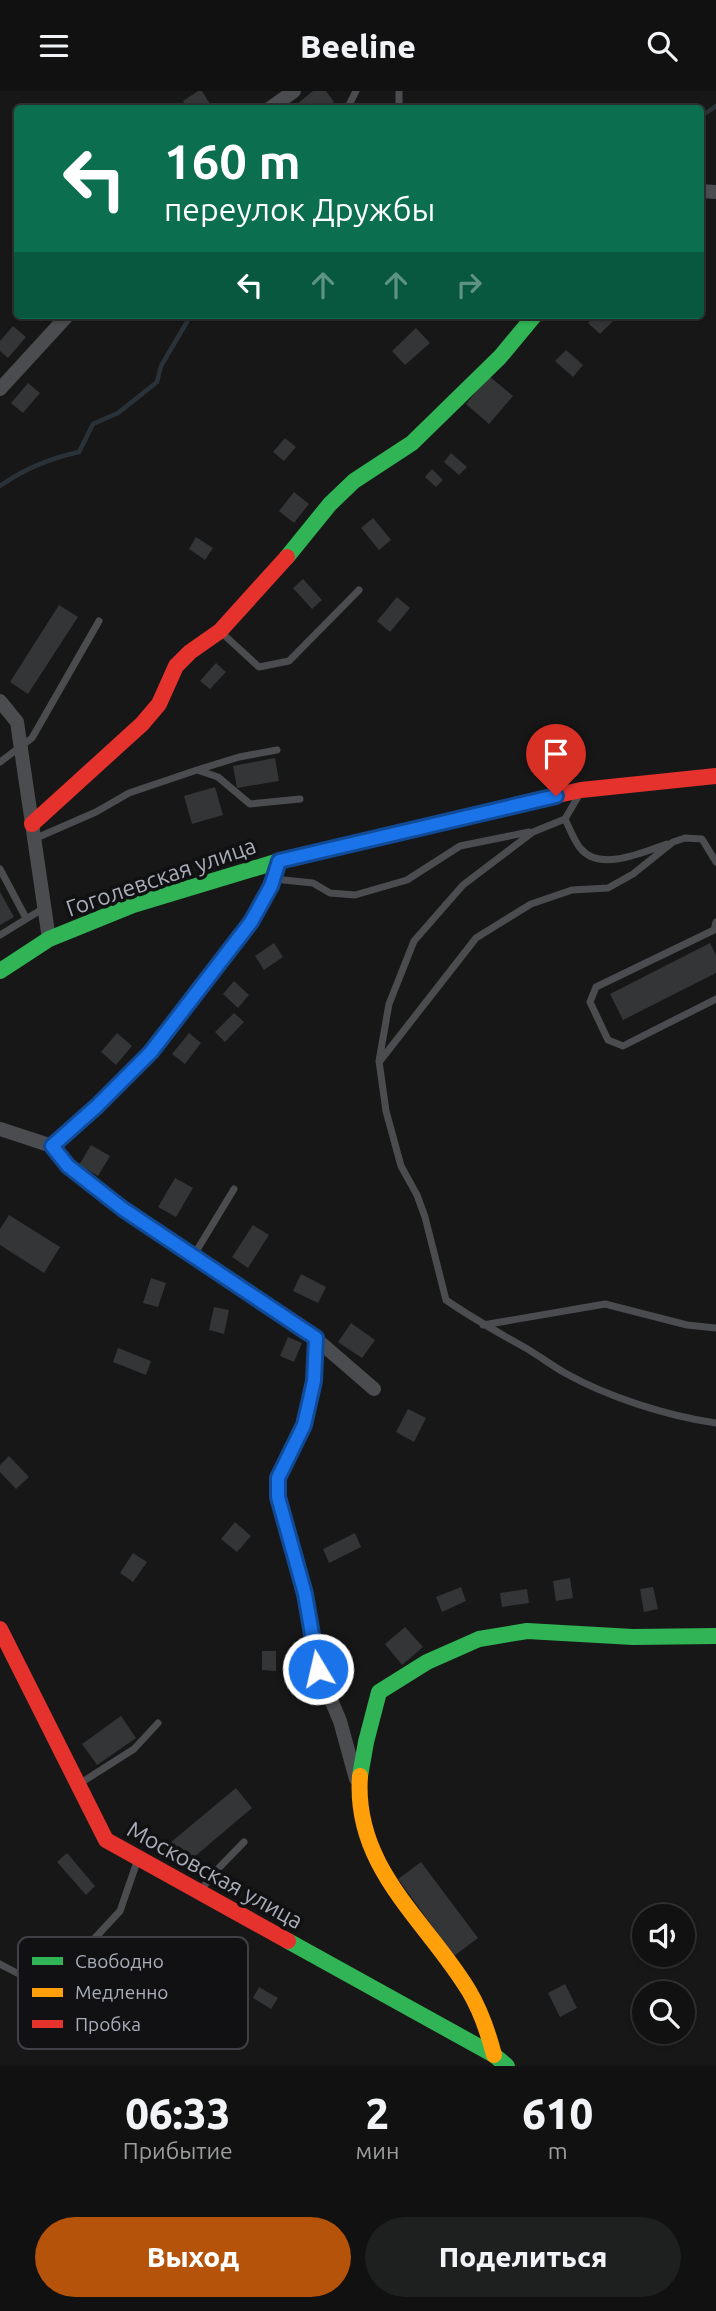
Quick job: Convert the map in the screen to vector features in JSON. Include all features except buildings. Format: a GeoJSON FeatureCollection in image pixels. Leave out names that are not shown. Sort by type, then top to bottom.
{"type":"FeatureCollection","features":[{"type":"Feature","properties":{"kind":"street"},"geometry":{"type":"LineString","coordinates":[[275,105],[294,91]]}},
{"type":"Feature","properties":{"kind":"street"},"geometry":{"type":"LineString","coordinates":[[0,389],[64,319]]}},
{"type":"Feature","properties":{"kind":"street"},"geometry":{"type":"LineString","coordinates":[[33,832],[142,724],[159,704],[176,666],[219,631],[303,539],[330,504],[354,481],[412,443],[500,357],[532,319]]}},
{"type":"Feature","properties":{"kind":"street"},"geometry":{"type":"LineString","coordinates":[[0,701],[17,722],[49,939]]}},
{"type":"Feature","properties":{"kind":"street","name":"Гоголевская улица"},"geometry":{"type":"LineString","coordinates":[[0,971],[49,939],[133,905],[279,861],[581,790],[716,776]]}},
{"type":"Feature","properties":{"kind":"street"},"geometry":{"type":"LineString","coordinates":[[52,1146],[151,1052],[251,922],[275,879],[279,861]]}},
{"type":"Feature","properties":{"kind":"street"},"geometry":{"type":"LineString","coordinates":[[0,1129],[52,1146],[68,1166],[123,1209],[316,1338],[374,1389]]}},
{"type":"Feature","properties":{"kind":"street"},"geometry":{"type":"LineString","coordinates":[[316,1338],[314,1381],[304,1425],[278,1478],[278,1497],[305,1594],[318,1669],[340,1721],[367,1829],[384,1874],[397,1896],[461,1975],[482,2013],[491,2035],[494,2055]]}},
{"type":"Feature","properties":{"kind":"street","name":"Московская улица"},"geometry":{"type":"LineString","coordinates":[[0,1629],[106,1840],[494,2055],[507,2066]]}},
{"type":"Feature","properties":{"kind":"street"},"geometry":{"type":"LineString","coordinates":[[359,1790],[366,1743],[379,1692],[427,1661],[479,1639],[527,1631],[633,1637],[716,1636]]}},
{"type":"Feature","properties":{"kind":"lane"},"geometry":{"type":"LineString","coordinates":[[219,631],[259,667],[289,661],[359,590]]}},
{"type":"Feature","properties":{"kind":"lane"},"geometry":{"type":"LineString","coordinates":[[0,762],[32,738],[99,621]]}},
{"type":"Feature","properties":{"kind":"lane"},"geometry":{"type":"LineString","coordinates":[[33,832],[96,812],[129,793],[239,757],[277,750]]}},
{"type":"Feature","properties":{"kind":"lane"},"geometry":{"type":"LineString","coordinates":[[197,771],[218,776],[250,804],[300,799]]}},
{"type":"Feature","properties":{"kind":"lane"},"geometry":{"type":"LineString","coordinates":[[275,879],[313,883],[330,893],[355,895],[407,880],[460,846],[533,832],[565,819],[581,790]]}},
{"type":"Feature","properties":{"kind":"lane"},"geometry":{"type":"LineString","coordinates":[[565,819],[582,851],[596,859],[626,858],[685,838],[702,839],[716,862]]}},
{"type":"Feature","properties":{"kind":"lane"},"geometry":{"type":"LineString","coordinates":[[533,832],[463,885],[414,941],[389,1004],[379,1061],[387,1111],[401,1166],[417,1195],[425,1217],[446,1300],[482,1325],[567,1374],[621,1398],[686,1419],[716,1423]]}},
{"type":"Feature","properties":{"kind":"lane"},"geometry":{"type":"LineString","coordinates":[[379,1061],[476,938],[531,904],[572,890],[608,888],[633,874],[673,842]]}},
{"type":"Feature","properties":{"kind":"lane"},"geometry":{"type":"LineString","coordinates":[[0,869],[26,918]]}},
{"type":"Feature","properties":{"kind":"lane"},"geometry":{"type":"LineString","coordinates":[[0,935],[44,907]]}},
{"type":"Feature","properties":{"kind":"lane"},"geometry":{"type":"LineString","coordinates":[[715,928],[596,987],[590,1002],[608,1040],[623,1046],[716,999]]}},
{"type":"Feature","properties":{"kind":"lane"},"geometry":{"type":"LineString","coordinates":[[194,1255],[234,1189]]}},
{"type":"Feature","properties":{"kind":"lane"},"geometry":{"type":"LineString","coordinates":[[482,1325],[605,1304],[687,1325],[716,1328]]}},
{"type":"Feature","properties":{"kind":"lane"},"geometry":{"type":"LineString","coordinates":[[78,1784],[134,1749],[158,1723]]}},
{"type":"Feature","properties":{"kind":"lane"},"geometry":{"type":"LineString","coordinates":[[200,1893],[212,1875],[244,1842]]}},
{"type":"Feature","properties":{"kind":"lane"},"geometry":{"type":"LineString","coordinates":[[96,1937],[120,1911],[139,1858]]}},
{"type":"Feature","properties":{"kind":"lane"},"geometry":{"type":"LineString","coordinates":[[0,1964],[18,1974]]}},
{"type":"Feature","properties":{"kind":"waterway"},"geometry":{"type":"LineString","coordinates":[[704,114],[716,106]]}},
{"type":"Feature","properties":{"kind":"waterway"},"geometry":{"type":"LineString","coordinates":[[0,486],[38,465],[79,452],[93,424],[118,413],[157,382],[161,366],[189,319]]}},
{"type":"Feature","properties":{"kind":"traffic: fast"},"geometry":{"type":"LineString","coordinates":[[287,557],[330,504],[354,481],[412,443],[500,357],[532,319]]}},
{"type":"Feature","properties":{"kind":"traffic: fast"},"geometry":{"type":"LineString","coordinates":[[0,971],[49,939],[133,905],[279,861],[558,795]]}},
{"type":"Feature","properties":{"kind":"traffic: fast"},"geometry":{"type":"LineString","coordinates":[[360,1776],[379,1692],[427,1662],[479,1639],[527,1631],[633,1637],[716,1636]]}},
{"type":"Feature","properties":{"kind":"traffic: fast"},"geometry":{"type":"LineString","coordinates":[[288,1941],[494,2055],[507,2066]]}},
{"type":"Feature","properties":{"kind":"traffic: slow"},"geometry":{"type":"LineString","coordinates":[[360,1776],[361,1809],[368,1839],[380,1866],[469,1991],[484,2022],[494,2055]]}},
{"type":"Feature","properties":{"kind":"traffic: jam"},"geometry":{"type":"LineString","coordinates":[[32,824],[142,724],[159,704],[176,666],[190,652],[220,631],[287,557]]}},
{"type":"Feature","properties":{"kind":"traffic: jam"},"geometry":{"type":"LineString","coordinates":[[558,795],[581,790],[716,776]]}},
{"type":"Feature","properties":{"kind":"traffic: jam"},"geometry":{"type":"LineString","coordinates":[[0,1629],[106,1840],[288,1941]]}},
{"type":"Feature","properties":{"kind":"route"},"geometry":{"type":"LineString","coordinates":[[318,1669],[305,1594],[278,1497],[278,1478],[304,1425],[314,1381],[316,1338],[123,1209],[68,1166],[52,1146],[151,1052],[251,922],[275,879],[279,861],[556,796]]}}]}
